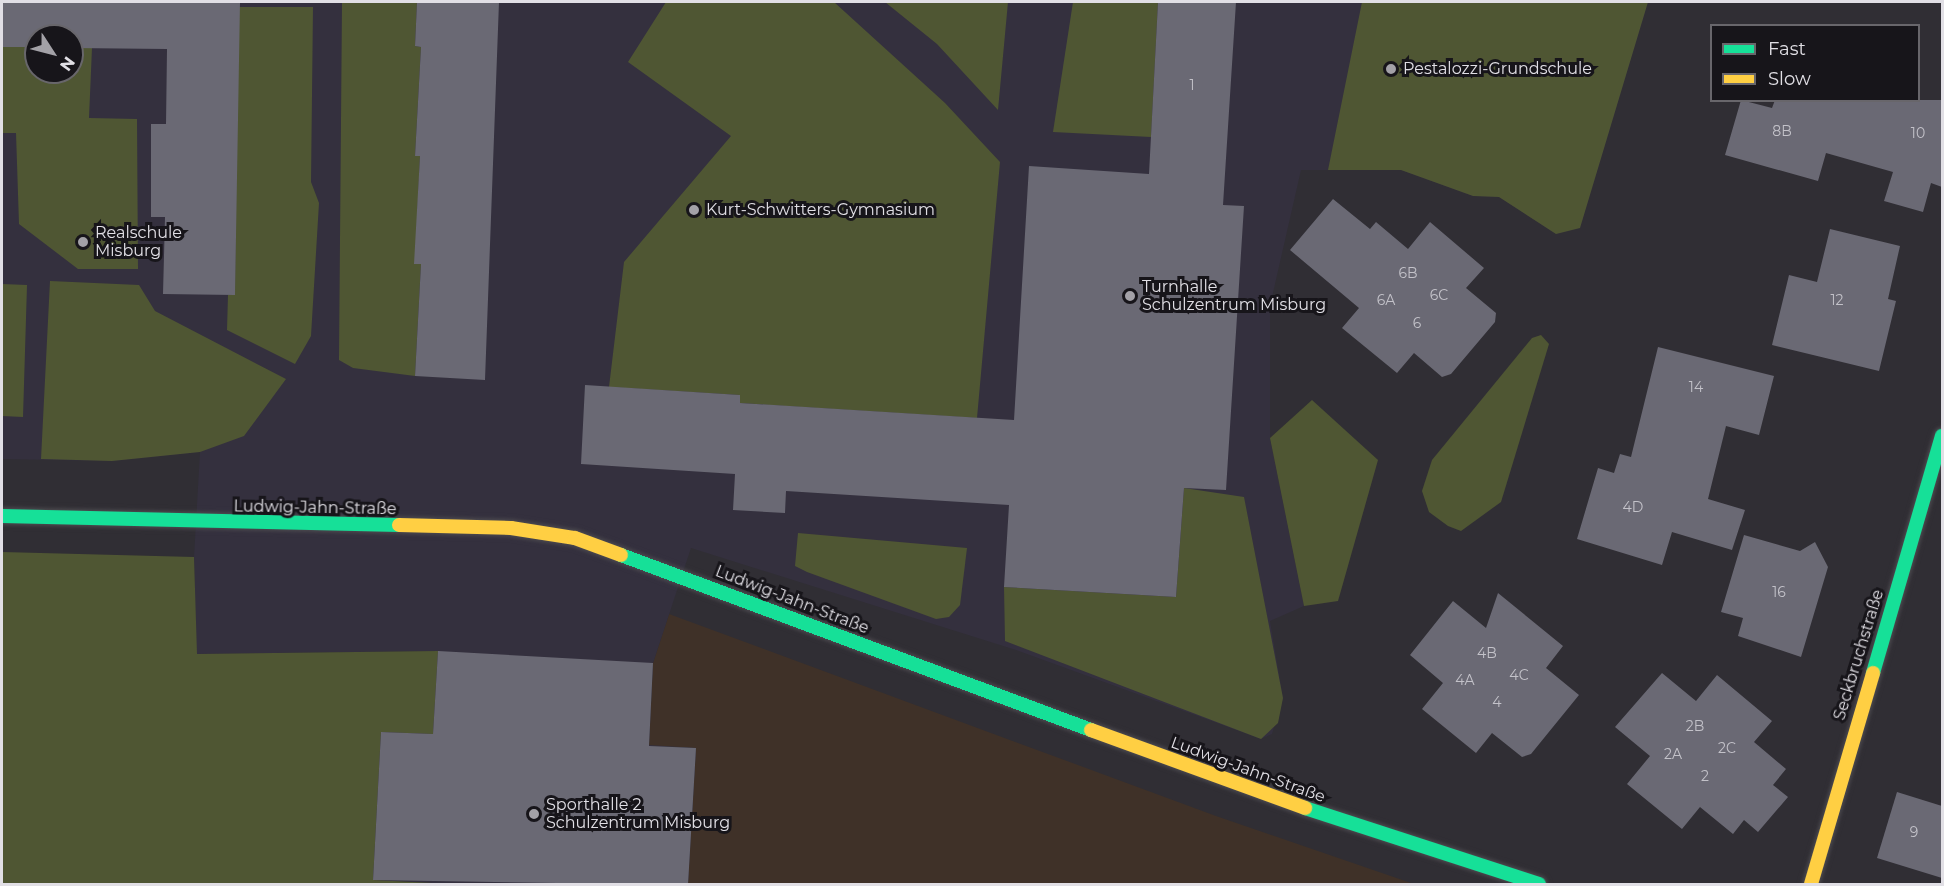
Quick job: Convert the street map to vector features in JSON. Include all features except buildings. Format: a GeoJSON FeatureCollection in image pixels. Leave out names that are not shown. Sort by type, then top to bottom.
{"type":"FeatureCollection","features":[{"type":"Feature","properties":{"kind":"street","name":"Seckbruchstraße"},"geometry":{"type":"LineString","coordinates":[[1811,885],[1942,436]]}},
{"type":"Feature","properties":{"kind":"street","name":"Ludwig-Jahn-Straße"},"geometry":{"type":"LineString","coordinates":[[2,516],[511,528],[575,538],[1274,798],[1539,885]]}},
{"type":"Feature","properties":{"kind":"shaded area"},"geometry":{"type":"Polygon","coordinates":[[[2,2],[1648,2],[1580,228],[1556,234],[1499,197],[1473,196],[1401,170],[1301,170],[1270,306],[1270,438],[1304,606],[1270,621],[1283,698],[1272,734],[1261,739],[1016,650],[691,548],[653,663],[649,745],[696,748],[688,884],[452,884],[373,880],[381,732],[438,651],[196,654],[194,557],[200,452],[112,461],[2,459],[2,2]]]}},
{"type":"Feature","properties":{"kind":"shaded area"},"geometry":{"type":"Polygon","coordinates":[[[669,614],[1216,816],[1414,884],[688,884],[696,748],[649,746],[653,663],[669,614]]]}},
{"type":"Feature","properties":{"kind":"green space"},"geometry":{"type":"Polygon","coordinates":[[[342,2],[417,2],[415,46],[421,47],[415,156],[420,156],[415,264],[421,264],[415,376],[353,368],[339,360],[342,2]]]}},
{"type":"Feature","properties":{"kind":"green space"},"geometry":{"type":"Polygon","coordinates":[[[666,2],[834,2],[945,103],[1000,162],[977,418],[740,403],[740,395],[609,387],[624,262],[731,136],[628,62],[666,2]]]}},
{"type":"Feature","properties":{"kind":"green space"},"geometry":{"type":"Polygon","coordinates":[[[885,2],[1008,2],[998,110],[937,44],[885,2]]]}},
{"type":"Feature","properties":{"kind":"green space"},"geometry":{"type":"Polygon","coordinates":[[[1073,2],[1158,2],[1151,137],[1053,132],[1073,2]]]}},
{"type":"Feature","properties":{"kind":"green space","name":"Pestalozzi-Grundschule"},"geometry":{"type":"Polygon","coordinates":[[[1362,2],[1648,2],[1580,228],[1556,234],[1499,197],[1473,196],[1401,170],[1328,170],[1362,2]]]}},
{"type":"Feature","properties":{"kind":"green space"},"geometry":{"type":"Polygon","coordinates":[[[237,7],[313,7],[311,182],[319,203],[311,336],[295,364],[227,330],[228,295],[235,294],[237,7]]]}},
{"type":"Feature","properties":{"kind":"green space"},"geometry":{"type":"Polygon","coordinates":[[[2,47],[24,47],[24,84],[84,84],[84,48],[92,48],[89,118],[137,119],[138,269],[78,269],[19,224],[16,133],[2,133],[2,47]]]}},
{"type":"Feature","properties":{"kind":"green space"},"geometry":{"type":"Polygon","coordinates":[[[50,281],[139,285],[155,311],[286,379],[244,436],[200,452],[112,461],[41,459],[50,281]]]}},
{"type":"Feature","properties":{"kind":"green space"},"geometry":{"type":"Polygon","coordinates":[[[2,284],[27,285],[23,417],[2,416],[2,284]]]}},
{"type":"Feature","properties":{"kind":"green space"},"geometry":{"type":"Polygon","coordinates":[[[1541,335],[1549,344],[1501,502],[1461,531],[1448,526],[1429,512],[1422,491],[1432,460],[1532,338],[1541,335]]]}},
{"type":"Feature","properties":{"kind":"green space"},"geometry":{"type":"Polygon","coordinates":[[[1312,400],[1378,460],[1338,601],[1304,606],[1270,438],[1312,400]]]}},
{"type":"Feature","properties":{"kind":"green space"},"geometry":{"type":"Polygon","coordinates":[[[1184,488],[1244,497],[1283,698],[1278,723],[1261,739],[1005,641],[1004,587],[1176,597],[1184,488]]]}},
{"type":"Feature","properties":{"kind":"green space"},"geometry":{"type":"Polygon","coordinates":[[[798,533],[967,548],[960,605],[949,617],[936,619],[807,572],[795,566],[798,533]]]}},
{"type":"Feature","properties":{"kind":"green space"},"geometry":{"type":"Polygon","coordinates":[[[2,552],[194,557],[197,654],[438,651],[433,734],[381,732],[373,880],[452,884],[2,884],[2,552]]]}},
{"type":"Feature","properties":{"kind":"traffic: fast"},"geometry":{"type":"LineString","coordinates":[[1873,673],[1942,436]]}},
{"type":"Feature","properties":{"kind":"traffic: fast"},"geometry":{"type":"LineString","coordinates":[[2,516],[399,525]]}},
{"type":"Feature","properties":{"kind":"traffic: fast"},"geometry":{"type":"LineString","coordinates":[[621,555],[1091,730]]}},
{"type":"Feature","properties":{"kind":"traffic: fast"},"geometry":{"type":"LineString","coordinates":[[1305,808],[1539,884]]}},
{"type":"Feature","properties":{"kind":"traffic: slow"},"geometry":{"type":"LineString","coordinates":[[399,525],[511,528],[575,538],[621,555]]}},
{"type":"Feature","properties":{"kind":"traffic: slow"},"geometry":{"type":"LineString","coordinates":[[1811,884],[1873,673]]}},
{"type":"Feature","properties":{"kind":"traffic: slow"},"geometry":{"type":"LineString","coordinates":[[1091,730],[1305,808]]}},
{"type":"Feature","properties":{"kind":"place","name":"Pestalozzi-Grundschule"},"geometry":{"type":"Point","coordinates":[1391,69]}},
{"type":"Feature","properties":{"kind":"place","name":"Kurt-Schwitters-Gymnasium"},"geometry":{"type":"Point","coordinates":[694,210]}},
{"type":"Feature","properties":{"kind":"place","name":"Realschule Misburg"},"geometry":{"type":"Point","coordinates":[83,242]}},
{"type":"Feature","properties":{"kind":"place","name":"Turnhalle Schulzentrum Misburg"},"geometry":{"type":"Point","coordinates":[1130,296]}},
{"type":"Feature","properties":{"kind":"place","name":"Sporthalle 2 Schulzentrum Misburg"},"geometry":{"type":"Point","coordinates":[534,814]}}]}
